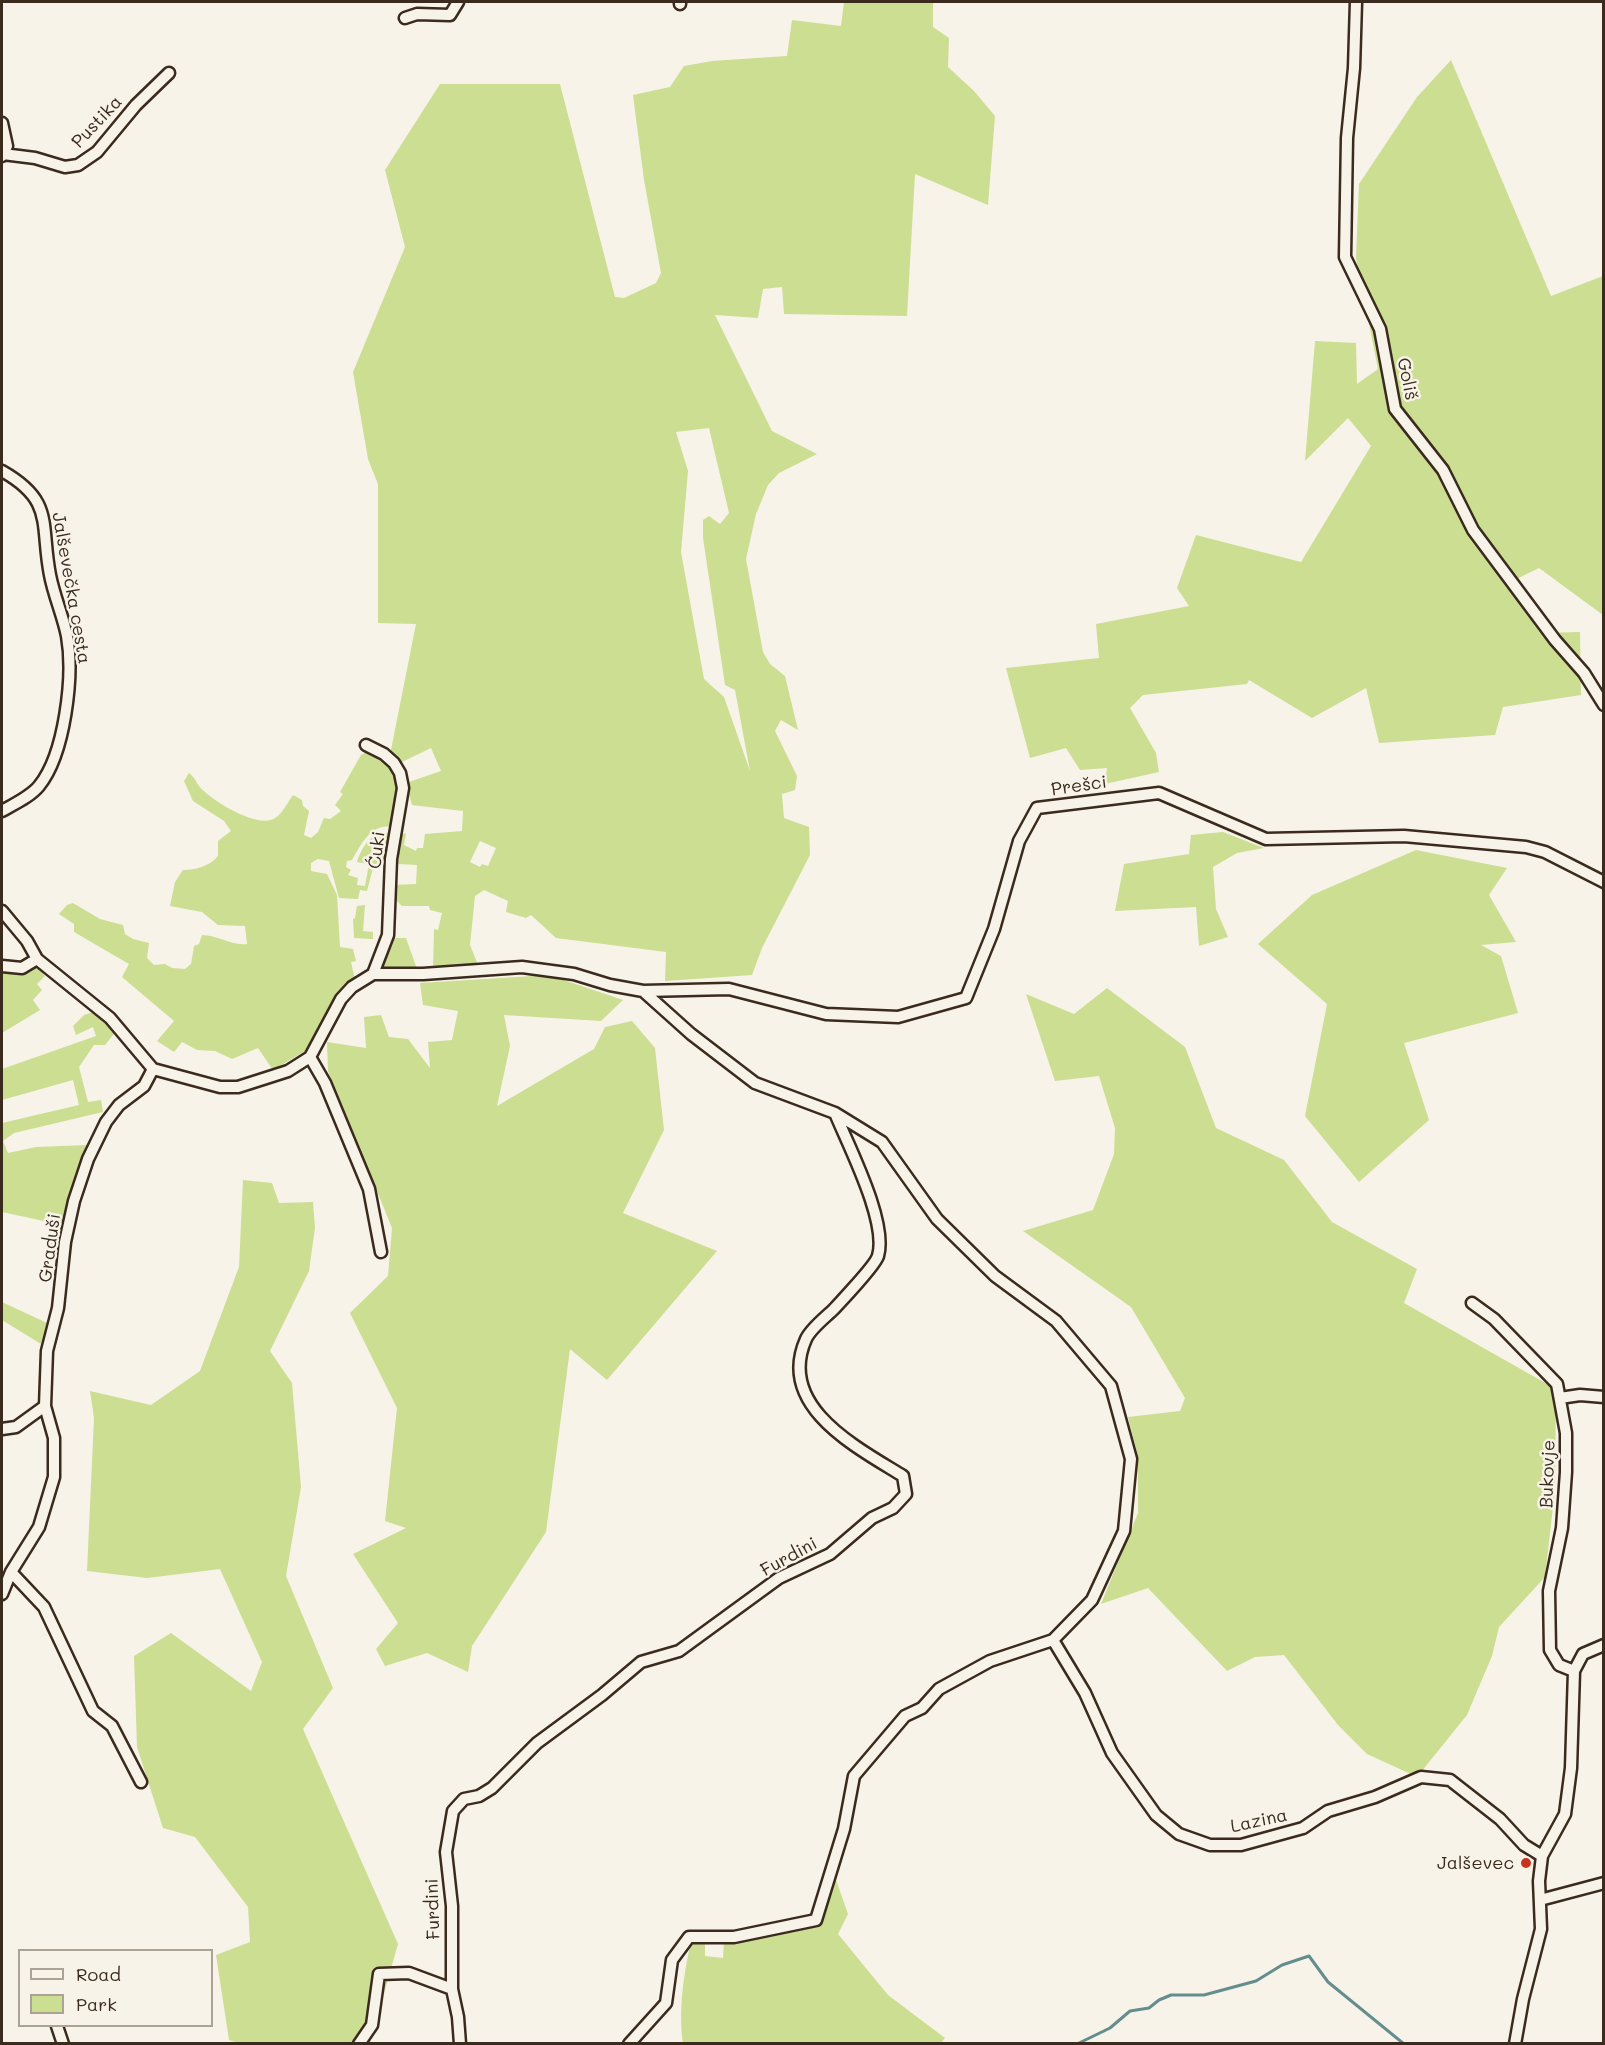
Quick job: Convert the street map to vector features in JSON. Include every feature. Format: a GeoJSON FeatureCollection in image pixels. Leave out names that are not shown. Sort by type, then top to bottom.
{"type":"FeatureCollection","features":[{"type":"Feature","properties":{"kind":"street"},"geometry":{"type":"LineString","coordinates":[[405,18],[417,14],[450,15],[458,2]]}},
{"type":"Feature","properties":{"kind":"street","name":"Goliš"},"geometry":{"type":"LineString","coordinates":[[1356,2],[1354,68],[1347,138],[1345,257],[1380,328],[1395,409],[1443,470],[1473,530],[1555,640],[1584,672],[1604,705]]}},
{"type":"Feature","properties":{"kind":"street","name":"Pustika"},"geometry":{"type":"LineString","coordinates":[[2,123],[6,139],[2,155],[35,158],[65,167],[78,165],[97,152],[136,105],[169,73]]}},
{"type":"Feature","properties":{"kind":"street","name":"Jalševečka cesta"},"geometry":{"type":"LineString","coordinates":[[2,471],[28,489],[44,517],[50,574],[67,634],[71,665],[67,709],[57,746],[43,779],[29,795],[2,811]]}},
{"type":"Feature","properties":{"kind":"street","name":"Ćuki"},"geometry":{"type":"LineString","coordinates":[[366,745],[384,754],[393,762],[400,773],[403,788],[391,859],[388,935],[373,974]]}},
{"type":"Feature","properties":{"kind":"street","name":"Prešci"},"geometry":{"type":"LineString","coordinates":[[643,991],[729,988],[826,1014],[898,1017],[966,998],[994,928],[1019,841],[1037,808],[1078,801],[1159,793],[1266,839],[1404,836],[1526,847],[1545,852],[1604,882]]}},
{"type":"Feature","properties":{"kind":"street"},"geometry":{"type":"LineString","coordinates":[[2,911],[27,941],[38,959],[110,1018],[153,1069],[220,1087],[238,1087],[288,1071],[310,1057],[341,999],[357,982],[373,974],[423,974],[522,967],[574,974],[610,985],[643,991],[691,1034],[755,1083],[835,1113],[882,1142],[937,1219],[995,1276],[1056,1320],[1111,1386],[1131,1459],[1124,1531],[1092,1600],[1053,1640],[990,1660],[939,1689],[922,1708],[905,1716],[854,1776],[843,1830],[816,1920],[734,1938],[689,1936],[672,1960],[666,2003],[629,2043]]}},
{"type":"Feature","properties":{"kind":"street"},"geometry":{"type":"LineString","coordinates":[[2,966],[22,968],[38,959]]}},
{"type":"Feature","properties":{"kind":"street"},"geometry":{"type":"LineString","coordinates":[[310,1057],[325,1083],[369,1189],[381,1252]]}},
{"type":"Feature","properties":{"kind":"street","name":"Graduši"},"geometry":{"type":"LineString","coordinates":[[2,1594],[11,1572],[39,1527],[54,1477],[54,1438],[45,1406],[47,1351],[58,1308],[65,1242],[74,1201],[88,1159],[106,1122],[119,1105],[144,1086],[153,1069]]}},
{"type":"Feature","properties":{"kind":"street","name":"Furdini"},"geometry":{"type":"LineString","coordinates":[[460,2043],[458,2017],[452,1989],[452,1906],[447,1852],[453,1811],[464,1799],[479,1796],[492,1788],[537,1743],[641,1662],[678,1651],[779,1578],[830,1554],[872,1518],[893,1508],[906,1494],[903,1476],[842,1437],[814,1409],[802,1389],[798,1367],[807,1337],[846,1297],[878,1257],[878,1220],[835,1113]]}},
{"type":"Feature","properties":{"kind":"street","name":"Bukovje"},"geometry":{"type":"LineString","coordinates":[[1472,1304],[1494,1319],[1557,1384],[1566,1433],[1566,1472],[1562,1528],[1549,1591],[1550,1650],[1559,1665],[1574,1671]]}},
{"type":"Feature","properties":{"kind":"street"},"geometry":{"type":"LineString","coordinates":[[1560,1398],[1580,1395],[1604,1397]]}},
{"type":"Feature","properties":{"kind":"street"},"geometry":{"type":"LineString","coordinates":[[2,1429],[16,1426],[45,1406]]}},
{"type":"Feature","properties":{"kind":"street"},"geometry":{"type":"LineString","coordinates":[[11,1572],[44,1607],[93,1711],[111,1726],[141,1782]]}},
{"type":"Feature","properties":{"kind":"street","name":"Lazina"},"geometry":{"type":"LineString","coordinates":[[1053,1640],[1085,1693],[1112,1754],[1156,1815],[1179,1834],[1210,1845],[1241,1845],[1303,1828],[1328,1811],[1375,1797],[1421,1777],[1450,1779],[1500,1819],[1524,1845],[1542,1856]]}},
{"type":"Feature","properties":{"kind":"street"},"geometry":{"type":"LineString","coordinates":[[1515,2043],[1522,1999],[1541,1929],[1542,1856],[1565,1814],[1571,1768],[1574,1671],[1582,1654],[1604,1644]]}},
{"type":"Feature","properties":{"kind":"street"},"geometry":{"type":"LineString","coordinates":[[1540,1900],[1604,1883]]}},
{"type":"Feature","properties":{"kind":"street"},"geometry":{"type":"LineString","coordinates":[[359,2043],[372,2025],[380,1974],[409,1973],[452,1989]]}},
{"type":"Feature","properties":{"kind":"street"},"geometry":{"type":"LineString","coordinates":[[58,2027],[63,2043]]}},
{"type":"Feature","properties":{"kind":"green space"},"geometry":{"type":"Polygon","coordinates":[[[844,2],[933,2],[933,27],[949,38],[948,67],[974,91],[995,116],[988,205],[915,174],[907,316],[784,314],[782,287],[763,289],[758,318],[715,315],[772,431],[817,454],[779,473],[768,485],[756,514],[746,559],[763,652],[770,664],[785,676],[798,730],[781,720],[775,731],[797,776],[795,790],[782,794],[784,818],[809,827],[810,855],[762,948],[752,975],[665,981],[666,952],[556,938],[531,915],[526,918],[506,912],[508,901],[484,890],[475,896],[470,945],[478,965],[433,969],[434,929],[438,930],[442,913],[430,910],[429,906],[402,906],[393,897],[392,885],[416,884],[417,865],[398,864],[397,877],[393,877],[400,835],[406,833],[404,845],[416,851],[417,848],[423,848],[425,834],[462,831],[463,811],[412,805],[406,783],[441,771],[431,748],[400,763],[390,755],[416,624],[378,623],[378,484],[368,459],[353,372],[405,247],[385,170],[440,84],[560,84],[615,297],[624,298],[656,283],[661,273],[644,180],[633,95],[670,87],[684,66],[712,61],[787,56],[792,20],[841,26],[844,2]],[[709,428],[676,432],[688,471],[681,552],[704,679],[724,697],[750,771],[735,690],[725,685],[703,538],[703,520],[709,516],[720,524],[729,513],[709,428]],[[480,841],[470,862],[480,867],[482,864],[488,866],[496,848],[480,841]]]}},
{"type":"Feature","properties":{"kind":"green space"},"geometry":{"type":"Polygon","coordinates":[[[1451,60],[1551,296],[1603,276],[1603,615],[1539,568],[1506,584],[1540,633],[1580,632],[1581,695],[1503,707],[1495,735],[1379,743],[1366,688],[1312,718],[1249,680],[1247,684],[1143,695],[1130,708],[1156,753],[1159,772],[1105,784],[1107,768],[1080,770],[1066,748],[1030,758],[1006,668],[1099,658],[1096,624],[1189,606],[1177,588],[1196,535],[1301,562],[1371,446],[1348,418],[1305,461],[1315,341],[1356,343],[1357,384],[1378,369],[1356,258],[1359,184],[1417,97],[1451,60]]]}},
{"type":"Feature","properties":{"kind":"green space"},"geometry":{"type":"Polygon","coordinates":[[[370,750],[380,754],[399,777],[393,827],[373,831],[352,860],[347,861],[346,867],[351,870],[348,875],[358,878],[357,885],[365,886],[369,864],[357,862],[368,841],[383,833],[389,833],[390,837],[389,866],[374,864],[367,891],[360,890],[358,899],[339,898],[329,861],[318,859],[311,863],[311,871],[327,874],[337,895],[340,947],[353,949],[356,961],[351,962],[355,980],[305,1051],[273,1070],[258,1048],[232,1059],[215,1051],[197,1050],[182,1042],[174,1052],[157,1041],[174,1021],[122,977],[129,964],[74,932],[74,924],[59,914],[67,905],[73,903],[100,919],[123,925],[125,934],[133,939],[149,943],[147,958],[154,965],[165,964],[172,968],[185,969],[191,964],[194,946],[199,944],[202,935],[247,944],[245,926],[218,925],[202,912],[170,906],[175,882],[183,870],[202,867],[215,859],[218,856],[218,841],[231,831],[224,821],[193,801],[184,781],[189,773],[202,789],[218,802],[238,813],[259,820],[268,820],[278,816],[293,795],[302,800],[303,806],[309,811],[304,835],[311,838],[318,832],[324,818],[330,819],[341,811],[335,805],[343,794],[340,792],[361,755],[370,750]]]}},
{"type":"Feature","properties":{"kind":"green space"},"geometry":{"type":"Polygon","coordinates":[[[1223,832],[1264,848],[1237,853],[1213,867],[1216,909],[1228,937],[1199,946],[1196,907],[1115,911],[1124,864],[1189,854],[1191,835],[1223,832]]]}},
{"type":"Feature","properties":{"kind":"green space"},"geometry":{"type":"Polygon","coordinates":[[[1416,850],[1507,868],[1489,895],[1516,942],[1481,945],[1501,956],[1518,1013],[1404,1043],[1429,1120],[1359,1182],[1305,1116],[1327,1004],[1258,944],[1312,895],[1416,850]]]}},
{"type":"Feature","properties":{"kind":"green space"},"geometry":{"type":"Polygon","coordinates":[[[365,905],[363,931],[373,932],[373,939],[354,938],[353,919],[357,906],[365,905]]]}},
{"type":"Feature","properties":{"kind":"green space"},"geometry":{"type":"Polygon","coordinates":[[[390,938],[406,938],[417,969],[380,971],[390,938]]]}},
{"type":"Feature","properties":{"kind":"green space"},"geometry":{"type":"Polygon","coordinates":[[[35,963],[45,976],[37,984],[42,990],[33,1000],[40,1010],[2,1033],[2,969],[35,963]]]}},
{"type":"Feature","properties":{"kind":"green space"},"geometry":{"type":"Polygon","coordinates":[[[549,975],[623,1000],[601,1021],[504,1015],[510,1046],[497,1106],[594,1049],[605,1027],[632,1021],[655,1048],[664,1130],[623,1213],[717,1251],[607,1380],[570,1349],[546,1532],[472,1646],[468,1672],[427,1653],[385,1666],[376,1649],[398,1623],[353,1554],[406,1528],[385,1521],[397,1408],[350,1313],[388,1276],[392,1228],[328,1071],[327,1042],[366,1048],[364,1017],[381,1015],[389,1037],[408,1039],[430,1068],[428,1042],[452,1040],[458,1011],[423,1005],[420,983],[549,975]]]}},
{"type":"Feature","properties":{"kind":"green space"},"geometry":{"type":"Polygon","coordinates":[[[1107,988],[1185,1047],[1216,1128],[1284,1160],[1332,1222],[1417,1269],[1404,1303],[1556,1389],[1555,1489],[1545,1577],[1499,1627],[1492,1656],[1467,1715],[1417,1777],[1367,1754],[1338,1725],[1284,1655],[1255,1657],[1227,1671],[1148,1588],[1101,1604],[1138,1513],[1138,1457],[1128,1417],[1180,1411],[1185,1398],[1131,1307],[1023,1231],[1093,1210],[1114,1154],[1115,1128],[1099,1076],[1055,1081],[1026,994],[1074,1014],[1107,988]]]}},
{"type":"Feature","properties":{"kind":"green space"},"geometry":{"type":"Polygon","coordinates":[[[93,1012],[102,1015],[117,1030],[105,1045],[94,1045],[79,1067],[88,1102],[101,1100],[103,1112],[14,1133],[3,1141],[8,1153],[36,1147],[88,1145],[64,1226],[60,1255],[47,1252],[53,1223],[2,1212],[2,1123],[79,1105],[73,1080],[2,1100],[2,1069],[96,1036],[93,1027],[76,1035],[73,1026],[84,1015],[93,1012]]]}},
{"type":"Feature","properties":{"kind":"green space"},"geometry":{"type":"Polygon","coordinates":[[[243,1180],[272,1183],[279,1203],[313,1202],[315,1228],[309,1271],[270,1351],[292,1383],[301,1487],[286,1576],[333,1688],[303,1729],[398,1944],[370,2043],[242,2044],[229,2040],[216,1955],[250,1942],[248,1907],[195,1837],[163,1828],[137,1747],[134,1656],[171,1633],[251,1691],[262,1662],[220,1569],[147,1578],[87,1571],[94,1418],[90,1391],[151,1405],[200,1371],[239,1267],[243,1180]]]}},
{"type":"Feature","properties":{"kind":"green space"},"geometry":{"type":"Polygon","coordinates":[[[2,1302],[47,1323],[41,1344],[2,1320],[2,1302]]]}},
{"type":"Feature","properties":{"kind":"green space"},"geometry":{"type":"Polygon","coordinates":[[[834,1874],[848,1914],[838,1934],[888,1995],[945,2038],[940,2044],[683,2044],[682,1992],[691,1941],[705,1941],[705,1956],[723,1958],[724,1942],[820,1922],[834,1874]]]}},
{"type":"Feature","properties":{"kind":"waterway","name":"Jalševec"},"geometry":{"type":"LineString","coordinates":[[1077,2044],[1110,2028],[1130,2011],[1149,2008],[1159,2000],[1171,1995],[1204,1995],[1256,1981],[1282,1965],[1309,1956],[1328,1982],[1404,2044]]}},
{"type":"Feature","properties":{"kind":"place","name":"Jalševec"},"geometry":{"type":"Point","coordinates":[1526,1863]}}]}
